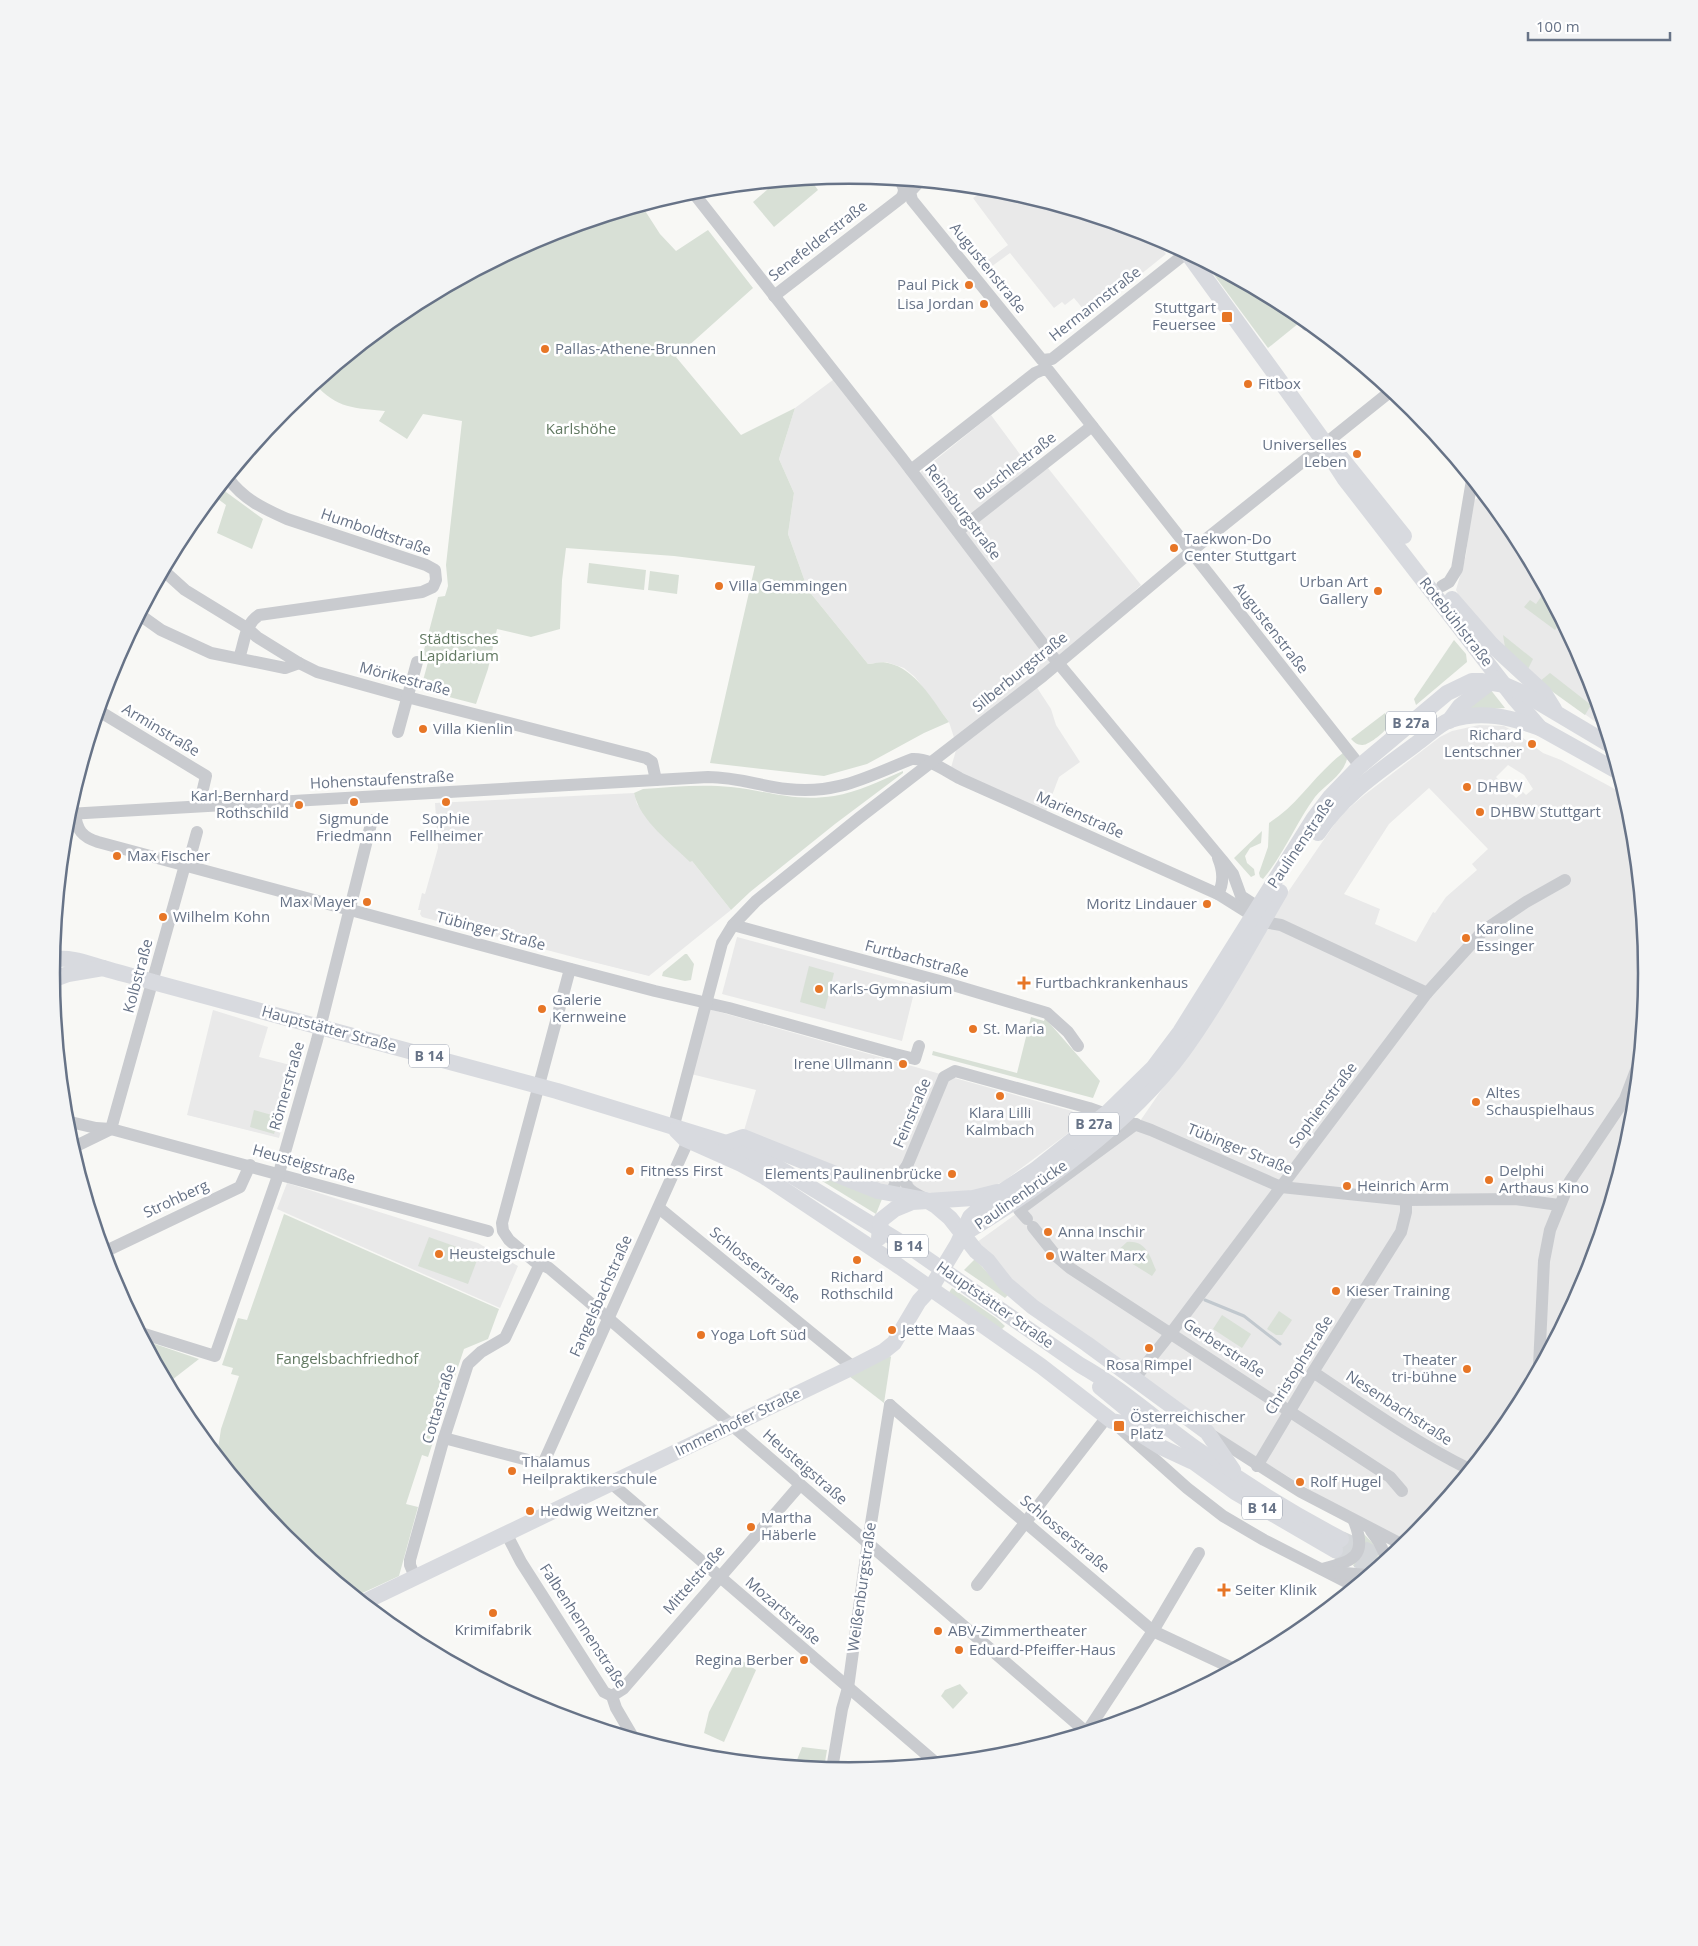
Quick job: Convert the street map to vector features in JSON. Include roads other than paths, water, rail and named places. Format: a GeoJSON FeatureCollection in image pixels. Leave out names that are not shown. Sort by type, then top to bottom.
{"type":"FeatureCollection","features":[{"type":"Feature","properties":{"kind":"main road","name":"Rotebühlstraße"},"geometry":{"type":"LineString","coordinates":[[1195,263],[1325,443],[1331,458],[1356,484],[1442,586],[1485,647],[1497,680],[1540,728],[1611,767]]}},
{"type":"Feature","properties":{"kind":"main road","name":"Rotebühlstraße"},"geometry":{"type":"LineString","coordinates":[[1356,484],[1485,647],[1544,693],[1556,713],[1602,741]]}},
{"type":"Feature","properties":{"kind":"main road"},"geometry":{"type":"LineString","coordinates":[[1464,684],[1475,668],[1485,647]]}},
{"type":"Feature","properties":{"kind":"main road"},"geometry":{"type":"LineString","coordinates":[[1449,721],[1460,706],[1497,680]]}},
{"type":"Feature","properties":{"kind":"main road","name":"Paulinenstraße"},"geometry":{"type":"LineString","coordinates":[[1174,1062],[1201,1023],[1314,818],[1330,797],[1360,766],[1447,693],[1464,684],[1497,680],[1522,692],[1556,713]]}},
{"type":"Feature","properties":{"kind":"main road","name":"Paulinenstraße"},"geometry":{"type":"LineString","coordinates":[[1170,1046],[1326,820],[1370,777],[1449,721],[1475,715],[1493,715],[1540,728]]}},
{"type":"Feature","properties":{"kind":"main road","name":"Hauptstätter Straße"},"geometry":{"type":"LineString","coordinates":[[61,959],[84,961],[153,982],[538,1086],[674,1126],[726,1143],[759,1157],[917,1252],[1080,1365],[1105,1379],[1196,1449],[1240,1480],[1338,1544],[1235,1492],[1191,1461],[1119,1403],[1080,1365]]}},
{"type":"Feature","properties":{"kind":"main road","name":"Hauptstätter Straße"},"geometry":{"type":"LineString","coordinates":[[60,977],[104,968]]}},
{"type":"Feature","properties":{"kind":"main road","name":"Paulinenbrücke"},"geometry":{"type":"LineString","coordinates":[[991,1206],[1006,1188],[1034,1170],[1108,1112],[1153,1068],[1170,1046]]}},
{"type":"Feature","properties":{"kind":"main road","name":"Paulinenbrücke"},"geometry":{"type":"LineString","coordinates":[[961,1237],[970,1217],[1078,1154],[1137,1103],[1174,1062]]}},
{"type":"Feature","properties":{"kind":"main road"},"geometry":{"type":"LineString","coordinates":[[674,1126],[678,1134],[688,1141],[741,1164],[765,1177],[884,1253],[915,1277],[933,1285],[1110,1419],[1124,1424],[1161,1447],[1191,1461]]}},
{"type":"Feature","properties":{"kind":"main road","name":"Hauptstätter Straße"},"geometry":{"type":"LineString","coordinates":[[726,1143],[743,1137],[878,1191],[892,1194]]}},
{"type":"Feature","properties":{"kind":"main road"},"geometry":{"type":"LineString","coordinates":[[884,1253],[879,1236],[892,1194]]}},
{"type":"Feature","properties":{"kind":"main road","name":"B 27a"},"geometry":{"type":"LineString","coordinates":[[892,1194],[926,1200],[959,1199],[991,1206]]}},
{"type":"Feature","properties":{"kind":"main road"},"geometry":{"type":"LineString","coordinates":[[884,1215],[906,1204],[926,1200],[940,1209],[961,1237],[988,1261],[1006,1284],[1033,1307],[1135,1378],[1207,1432],[1240,1480]]}},
{"type":"Feature","properties":{"kind":"main road"},"geometry":{"type":"LineString","coordinates":[[988,1261],[983,1246],[983,1236],[991,1206]]}},
{"type":"Feature","properties":{"kind":"main road","name":"B 27a"},"geometry":{"type":"LineString","coordinates":[[933,1285],[961,1237]]}},
{"type":"Feature","properties":{"kind":"main road"},"geometry":{"type":"LineString","coordinates":[[915,1277],[919,1290],[919,1301]]}},
{"type":"Feature","properties":{"kind":"main road"},"geometry":{"type":"LineString","coordinates":[[919,1301],[933,1285]]}},
{"type":"Feature","properties":{"kind":"main road","name":"Immenhofer Straße"},"geometry":{"type":"LineString","coordinates":[[369,1599],[884,1352],[894,1343],[919,1301]]}},
{"type":"Feature","properties":{"kind":"street","name":"Senefelderstraße"},"geometry":{"type":"LineString","coordinates":[[774,296],[900,198],[904,188]]}},
{"type":"Feature","properties":{"kind":"street","name":"Augustenstraße"},"geometry":{"type":"LineString","coordinates":[[904,188],[1046,365],[1360,766]]}},
{"type":"Feature","properties":{"kind":"street","name":"Reinsburgstraße"},"geometry":{"type":"LineString","coordinates":[[698,199],[911,470],[1058,663],[1233,874],[1242,896]]}},
{"type":"Feature","properties":{"kind":"street","name":"Hermannstraße"},"geometry":{"type":"LineString","coordinates":[[911,470],[1181,258]]}},
{"type":"Feature","properties":{"kind":"street","name":"Silberburgstraße"},"geometry":{"type":"LineString","coordinates":[[707,1003],[722,943],[733,925],[756,901],[1058,663],[1385,395]]}},
{"type":"Feature","properties":{"kind":"street","name":"Buschlestraße"},"geometry":{"type":"LineString","coordinates":[[958,531],[1092,426]]}},
{"type":"Feature","properties":{"kind":"street","name":"Humboldtstraße"},"geometry":{"type":"LineString","coordinates":[[232,482],[242,494],[266,510],[287,519],[426,565],[434,570],[436,578],[433,587],[422,592],[259,616],[251,621],[247,628]]}},
{"type":"Feature","properties":{"kind":"street"},"geometry":{"type":"LineString","coordinates":[[1442,586],[1449,582],[1457,570],[1472,489]]}},
{"type":"Feature","properties":{"kind":"street","name":"Mörikestraße"},"geometry":{"type":"LineString","coordinates":[[168,575],[186,590],[247,628],[257,638],[318,672],[407,697],[646,758],[652,762],[656,780]]}},
{"type":"Feature","properties":{"kind":"street"},"geometry":{"type":"LineString","coordinates":[[144,618],[162,630],[211,653],[285,668],[299,663]]}},
{"type":"Feature","properties":{"kind":"street"},"geometry":{"type":"LineString","coordinates":[[239,658],[245,642],[247,628]]}},
{"type":"Feature","properties":{"kind":"street"},"geometry":{"type":"LineString","coordinates":[[398,732],[417,662]]}},
{"type":"Feature","properties":{"kind":"street","name":"Arminstraße"},"geometry":{"type":"LineString","coordinates":[[104,714],[206,776],[199,806]]}},
{"type":"Feature","properties":{"kind":"street","name":"Hohenstaufenstraße"},"geometry":{"type":"LineString","coordinates":[[76,814],[692,778],[735,778],[785,789],[815,790],[858,782],[912,758],[924,759],[930,762]]}},
{"type":"Feature","properties":{"kind":"street","name":"Marienstraße"},"geometry":{"type":"LineString","coordinates":[[930,762],[970,783],[1218,894],[1427,993]]}},
{"type":"Feature","properties":{"kind":"street","name":"Römerstraße"},"geometry":{"type":"LineString","coordinates":[[148,1335],[215,1356],[279,1173],[320,1026],[372,820]]}},
{"type":"Feature","properties":{"kind":"street","name":"Tübinger Straße"},"geometry":{"type":"LineString","coordinates":[[75,821],[80,832],[89,840],[915,1059]]}},
{"type":"Feature","properties":{"kind":"street","name":"Kolbstraße"},"geometry":{"type":"LineString","coordinates":[[111,1129],[197,832]]}},
{"type":"Feature","properties":{"kind":"street","name":"Reinsburgstraße"},"geometry":{"type":"LineString","coordinates":[[1213,850],[1222,872],[1222,886],[1218,894]]}},
{"type":"Feature","properties":{"kind":"street","name":"Sophienstraße"},"geometry":{"type":"LineString","coordinates":[[1135,1378],[1199,1297],[1427,993],[1483,931],[1526,902],[1565,880]]}},
{"type":"Feature","properties":{"kind":"street","name":"Marienstraße"},"geometry":{"type":"LineString","coordinates":[[1218,894],[1242,896]]}},
{"type":"Feature","properties":{"kind":"street"},"geometry":{"type":"LineString","coordinates":[[1242,896],[1261,914]]}},
{"type":"Feature","properties":{"kind":"street","name":"Furtbachstraße"},"geometry":{"type":"LineString","coordinates":[[733,925],[936,980],[1047,1013],[1068,1032],[1078,1046]]}},
{"type":"Feature","properties":{"kind":"street"},"geometry":{"type":"LineString","coordinates":[[538,1086],[570,969]]}},
{"type":"Feature","properties":{"kind":"street"},"geometry":{"type":"LineString","coordinates":[[674,1126],[707,1003]]}},
{"type":"Feature","properties":{"kind":"street","name":"Feinstraße"},"geometry":{"type":"LineString","coordinates":[[915,1059],[919,1046]]}},
{"type":"Feature","properties":{"kind":"street","name":"Tübinger Straße"},"geometry":{"type":"LineString","coordinates":[[949,1073],[959,1071],[1003,1083],[1136,1124],[1281,1187],[1406,1200],[1515,1199],[1559,1205]]}},
{"type":"Feature","properties":{"kind":"street","name":"Feinstraße"},"geometry":{"type":"LineString","coordinates":[[926,1200],[907,1187],[908,1166],[944,1077],[949,1073]]}},
{"type":"Feature","properties":{"kind":"street","name":"Heusteigstraße"},"geometry":{"type":"LineString","coordinates":[[538,1086],[502,1223],[503,1231],[509,1240],[540,1264],[549,1268],[608,1318],[1081,1727]]}},
{"type":"Feature","properties":{"kind":"street"},"geometry":{"type":"LineString","coordinates":[[1540,1354],[1545,1256],[1550,1230],[1570,1181],[1625,1099],[1629,1088]]}},
{"type":"Feature","properties":{"kind":"street","name":"Heusteigstraße"},"geometry":{"type":"LineString","coordinates":[[74,1123],[111,1129],[488,1231]]}},
{"type":"Feature","properties":{"kind":"street","name":"Gerberstraße"},"geometry":{"type":"LineString","coordinates":[[1136,1124],[1026,1219],[1058,1257],[1070,1268],[1390,1477],[1402,1491]]}},
{"type":"Feature","properties":{"kind":"street"},"geometry":{"type":"LineString","coordinates":[[79,1144],[111,1129]]}},
{"type":"Feature","properties":{"kind":"street","name":"Fangelsbachstraße"},"geometry":{"type":"LineString","coordinates":[[444,1438],[543,1464],[688,1141]]}},
{"type":"Feature","properties":{"kind":"street","name":"Strohberg"},"geometry":{"type":"LineString","coordinates":[[110,1249],[240,1187],[245,1181],[250,1166]]}},
{"type":"Feature","properties":{"kind":"street","name":"Feinstraße"},"geometry":{"type":"LineString","coordinates":[[892,1194],[897,1178],[908,1166]]}},
{"type":"Feature","properties":{"kind":"street","name":"Christophstraße"},"geometry":{"type":"LineString","coordinates":[[1257,1466],[1313,1372],[1401,1232],[1406,1212],[1406,1200]]}},
{"type":"Feature","properties":{"kind":"street","name":"Schlosserstraße"},"geometry":{"type":"LineString","coordinates":[[659,1208],[853,1366]]}},
{"type":"Feature","properties":{"kind":"street","name":"Cottastraße"},"geometry":{"type":"LineString","coordinates":[[414,1577],[410,1560],[444,1438],[468,1364],[481,1352],[505,1338],[540,1264]]}},
{"type":"Feature","properties":{"kind":"street","name":"Nesenbachstraße"},"geometry":{"type":"LineString","coordinates":[[1313,1372],[1396,1428],[1444,1457],[1464,1467]]}},
{"type":"Feature","properties":{"kind":"street","name":"Schlosserstraße"},"geometry":{"type":"LineString","coordinates":[[890,1405],[1153,1631],[1227,1665]]}},
{"type":"Feature","properties":{"kind":"street","name":"Weißenburgstraße"},"geometry":{"type":"LineString","coordinates":[[833,1761],[842,1709],[848,1688],[868,1542],[890,1405]]}},
{"type":"Feature","properties":{"kind":"street"},"geometry":{"type":"LineString","coordinates":[[977,1585],[1025,1522],[1110,1419],[1186,1488],[1223,1516],[1348,1583]]}},
{"type":"Feature","properties":{"kind":"street"},"geometry":{"type":"LineString","coordinates":[[1207,1432],[1257,1466],[1354,1521],[1396,1541]]}},
{"type":"Feature","properties":{"kind":"street","name":"Mozartstraße"},"geometry":{"type":"LineString","coordinates":[[611,1483],[929,1757]]}},
{"type":"Feature","properties":{"kind":"street","name":"Mittelstraße"},"geometry":{"type":"LineString","coordinates":[[612,1696],[622,1689],[800,1485]]}},
{"type":"Feature","properties":{"kind":"street"},"geometry":{"type":"LineString","coordinates":[[1322,1569],[1350,1561],[1356,1555],[1359,1541],[1354,1521]]}},
{"type":"Feature","properties":{"kind":"street"},"geometry":{"type":"LineString","coordinates":[[1369,1529],[1384,1552]]}},
{"type":"Feature","properties":{"kind":"street","name":"Falbenhennenstraße"},"geometry":{"type":"LineString","coordinates":[[506,1533],[521,1562],[604,1692],[612,1696],[616,1708],[629,1730]]}},
{"type":"Feature","properties":{"kind":"street"},"geometry":{"type":"LineString","coordinates":[[1091,1724],[1153,1631],[1199,1553]]}},
{"type":"Feature","properties":{"kind":"street"},"geometry":{"type":"LineString","coordinates":[[1322,1569],[1359,1575]]}},
{"type":"Feature","properties":{"kind":"waterway"},"geometry":{"type":"LineString","coordinates":[[1205,1300],[1244,1316],[1280,1344]]}},
{"type":"Feature","properties":{"kind":"tunnel"},"geometry":{"type":"LineString","coordinates":[[1341,1539],[1380,1556]]}},
{"type":"Feature","properties":{"kind":"tunnel"},"geometry":{"type":"LineString","coordinates":[[1335,1550],[1370,1565]]}},
{"type":"Feature","properties":{"kind":"place","name":"Paul Pick"},"geometry":{"type":"Point","coordinates":[969,285]}},
{"type":"Feature","properties":{"kind":"place","name":"Lisa Jordan"},"geometry":{"type":"Point","coordinates":[984,304]}},
{"type":"Feature","properties":{"kind":"place","name":"Stuttgart Feuersee"},"geometry":{"type":"Point","coordinates":[1227,317]}},
{"type":"Feature","properties":{"kind":"place","name":"Pallas-Athene-Brunnen"},"geometry":{"type":"Point","coordinates":[545,349]}},
{"type":"Feature","properties":{"kind":"place","name":"Fitbox"},"geometry":{"type":"Point","coordinates":[1248,384]}},
{"type":"Feature","properties":{"kind":"place","name":"Universelles Leben"},"geometry":{"type":"Point","coordinates":[1357,454]}},
{"type":"Feature","properties":{"kind":"place","name":"Taekwon-Do Center Stuttgart"},"geometry":{"type":"Point","coordinates":[1174,548]}},
{"type":"Feature","properties":{"kind":"place","name":"Villa Gemmingen"},"geometry":{"type":"Point","coordinates":[719,586]}},
{"type":"Feature","properties":{"kind":"place","name":"Urban Art Gallery"},"geometry":{"type":"Point","coordinates":[1378,591]}},
{"type":"Feature","properties":{"kind":"place","name":"Villa Kienlin"},"geometry":{"type":"Point","coordinates":[423,729]}},
{"type":"Feature","properties":{"kind":"place","name":"Richard Lentschner"},"geometry":{"type":"Point","coordinates":[1532,744]}},
{"type":"Feature","properties":{"kind":"place","name":"DHBW"},"geometry":{"type":"Point","coordinates":[1467,787]}},
{"type":"Feature","properties":{"kind":"place","name":"Sigmunde Friedmann"},"geometry":{"type":"Point","coordinates":[354,802]}},
{"type":"Feature","properties":{"kind":"place","name":"Sophie Fellheimer"},"geometry":{"type":"Point","coordinates":[446,802]}},
{"type":"Feature","properties":{"kind":"place","name":"Karl-Bernhard Rothschild"},"geometry":{"type":"Point","coordinates":[299,805]}},
{"type":"Feature","properties":{"kind":"place","name":"DHBW Stuttgart"},"geometry":{"type":"Point","coordinates":[1480,812]}},
{"type":"Feature","properties":{"kind":"place","name":"Max Fischer"},"geometry":{"type":"Point","coordinates":[117,856]}},
{"type":"Feature","properties":{"kind":"place","name":"Max Mayer"},"geometry":{"type":"Point","coordinates":[367,902]}},
{"type":"Feature","properties":{"kind":"place","name":"Moritz Lindauer"},"geometry":{"type":"Point","coordinates":[1207,904]}},
{"type":"Feature","properties":{"kind":"place","name":"Wilhelm Kohn"},"geometry":{"type":"Point","coordinates":[163,917]}},
{"type":"Feature","properties":{"kind":"place","name":"Karoline Essinger"},"geometry":{"type":"Point","coordinates":[1466,938]}},
{"type":"Feature","properties":{"kind":"place","name":"Furtbachkrankenhaus"},"geometry":{"type":"Point","coordinates":[1024,983]}},
{"type":"Feature","properties":{"kind":"place","name":"Karls-Gymnasium"},"geometry":{"type":"Point","coordinates":[819,989]}},
{"type":"Feature","properties":{"kind":"place","name":"Galerie Kernweine"},"geometry":{"type":"Point","coordinates":[542,1009]}},
{"type":"Feature","properties":{"kind":"place","name":"St. Maria"},"geometry":{"type":"Point","coordinates":[973,1029]}},
{"type":"Feature","properties":{"kind":"place","name":"Irene Ullmann"},"geometry":{"type":"Point","coordinates":[903,1064]}},
{"type":"Feature","properties":{"kind":"place","name":"Klara Lilli Kalmbach"},"geometry":{"type":"Point","coordinates":[1000,1096]}},
{"type":"Feature","properties":{"kind":"place","name":"Altes Schauspielhaus"},"geometry":{"type":"Point","coordinates":[1476,1102]}},
{"type":"Feature","properties":{"kind":"place","name":"Fitness First"},"geometry":{"type":"Point","coordinates":[630,1171]}},
{"type":"Feature","properties":{"kind":"place","name":"Elements Paulinenbrücke"},"geometry":{"type":"Point","coordinates":[952,1174]}},
{"type":"Feature","properties":{"kind":"place","name":"Delphi Arthaus Kino"},"geometry":{"type":"Point","coordinates":[1489,1180]}},
{"type":"Feature","properties":{"kind":"place","name":"Heinrich Arm"},"geometry":{"type":"Point","coordinates":[1347,1186]}},
{"type":"Feature","properties":{"kind":"place","name":"Anna Inschir"},"geometry":{"type":"Point","coordinates":[1048,1232]}},
{"type":"Feature","properties":{"kind":"place","name":"Heusteigschule"},"geometry":{"type":"Point","coordinates":[439,1254]}},
{"type":"Feature","properties":{"kind":"place","name":"Walter Marx"},"geometry":{"type":"Point","coordinates":[1050,1256]}},
{"type":"Feature","properties":{"kind":"place","name":"Richard Rothschild"},"geometry":{"type":"Point","coordinates":[857,1260]}},
{"type":"Feature","properties":{"kind":"place","name":"Kieser Training"},"geometry":{"type":"Point","coordinates":[1336,1291]}},
{"type":"Feature","properties":{"kind":"place","name":"Jette Maas"},"geometry":{"type":"Point","coordinates":[892,1330]}},
{"type":"Feature","properties":{"kind":"place","name":"Yoga Loft Süd"},"geometry":{"type":"Point","coordinates":[701,1335]}},
{"type":"Feature","properties":{"kind":"place","name":"Rosa Rimpel"},"geometry":{"type":"Point","coordinates":[1149,1348]}},
{"type":"Feature","properties":{"kind":"place","name":"Theater tri-bühne"},"geometry":{"type":"Point","coordinates":[1467,1369]}},
{"type":"Feature","properties":{"kind":"place","name":"Österreichischer Platz"},"geometry":{"type":"Point","coordinates":[1119,1426]}},
{"type":"Feature","properties":{"kind":"place","name":"Thalamus Heilpraktikerschule"},"geometry":{"type":"Point","coordinates":[512,1471]}},
{"type":"Feature","properties":{"kind":"place","name":"Rolf Hugel"},"geometry":{"type":"Point","coordinates":[1300,1482]}},
{"type":"Feature","properties":{"kind":"place","name":"Hedwig Weitzner"},"geometry":{"type":"Point","coordinates":[530,1511]}},
{"type":"Feature","properties":{"kind":"place","name":"Martha Häberle"},"geometry":{"type":"Point","coordinates":[751,1527]}},
{"type":"Feature","properties":{"kind":"place","name":"Seiter Klinik"},"geometry":{"type":"Point","coordinates":[1224,1590]}},
{"type":"Feature","properties":{"kind":"place","name":"Krimifabrik"},"geometry":{"type":"Point","coordinates":[493,1613]}},
{"type":"Feature","properties":{"kind":"place","name":"ABV-Zimmertheater"},"geometry":{"type":"Point","coordinates":[938,1631]}},
{"type":"Feature","properties":{"kind":"place","name":"Eduard-Pfeiffer-Haus"},"geometry":{"type":"Point","coordinates":[959,1650]}},
{"type":"Feature","properties":{"kind":"place","name":"Regina Berber"},"geometry":{"type":"Point","coordinates":[804,1660]}},
{"type":"Feature","properties":{"kind":"park label","name":"Karlshöhe"},"geometry":{"type":"Point","coordinates":[581,429]}},
{"type":"Feature","properties":{"kind":"park label","name":"Städtisches Lapidarium"},"geometry":{"type":"Point","coordinates":[459,648]}},
{"type":"Feature","properties":{"kind":"park label","name":"Fangelsbachfriedhof"},"geometry":{"type":"Point","coordinates":[347,1359]}}]}
